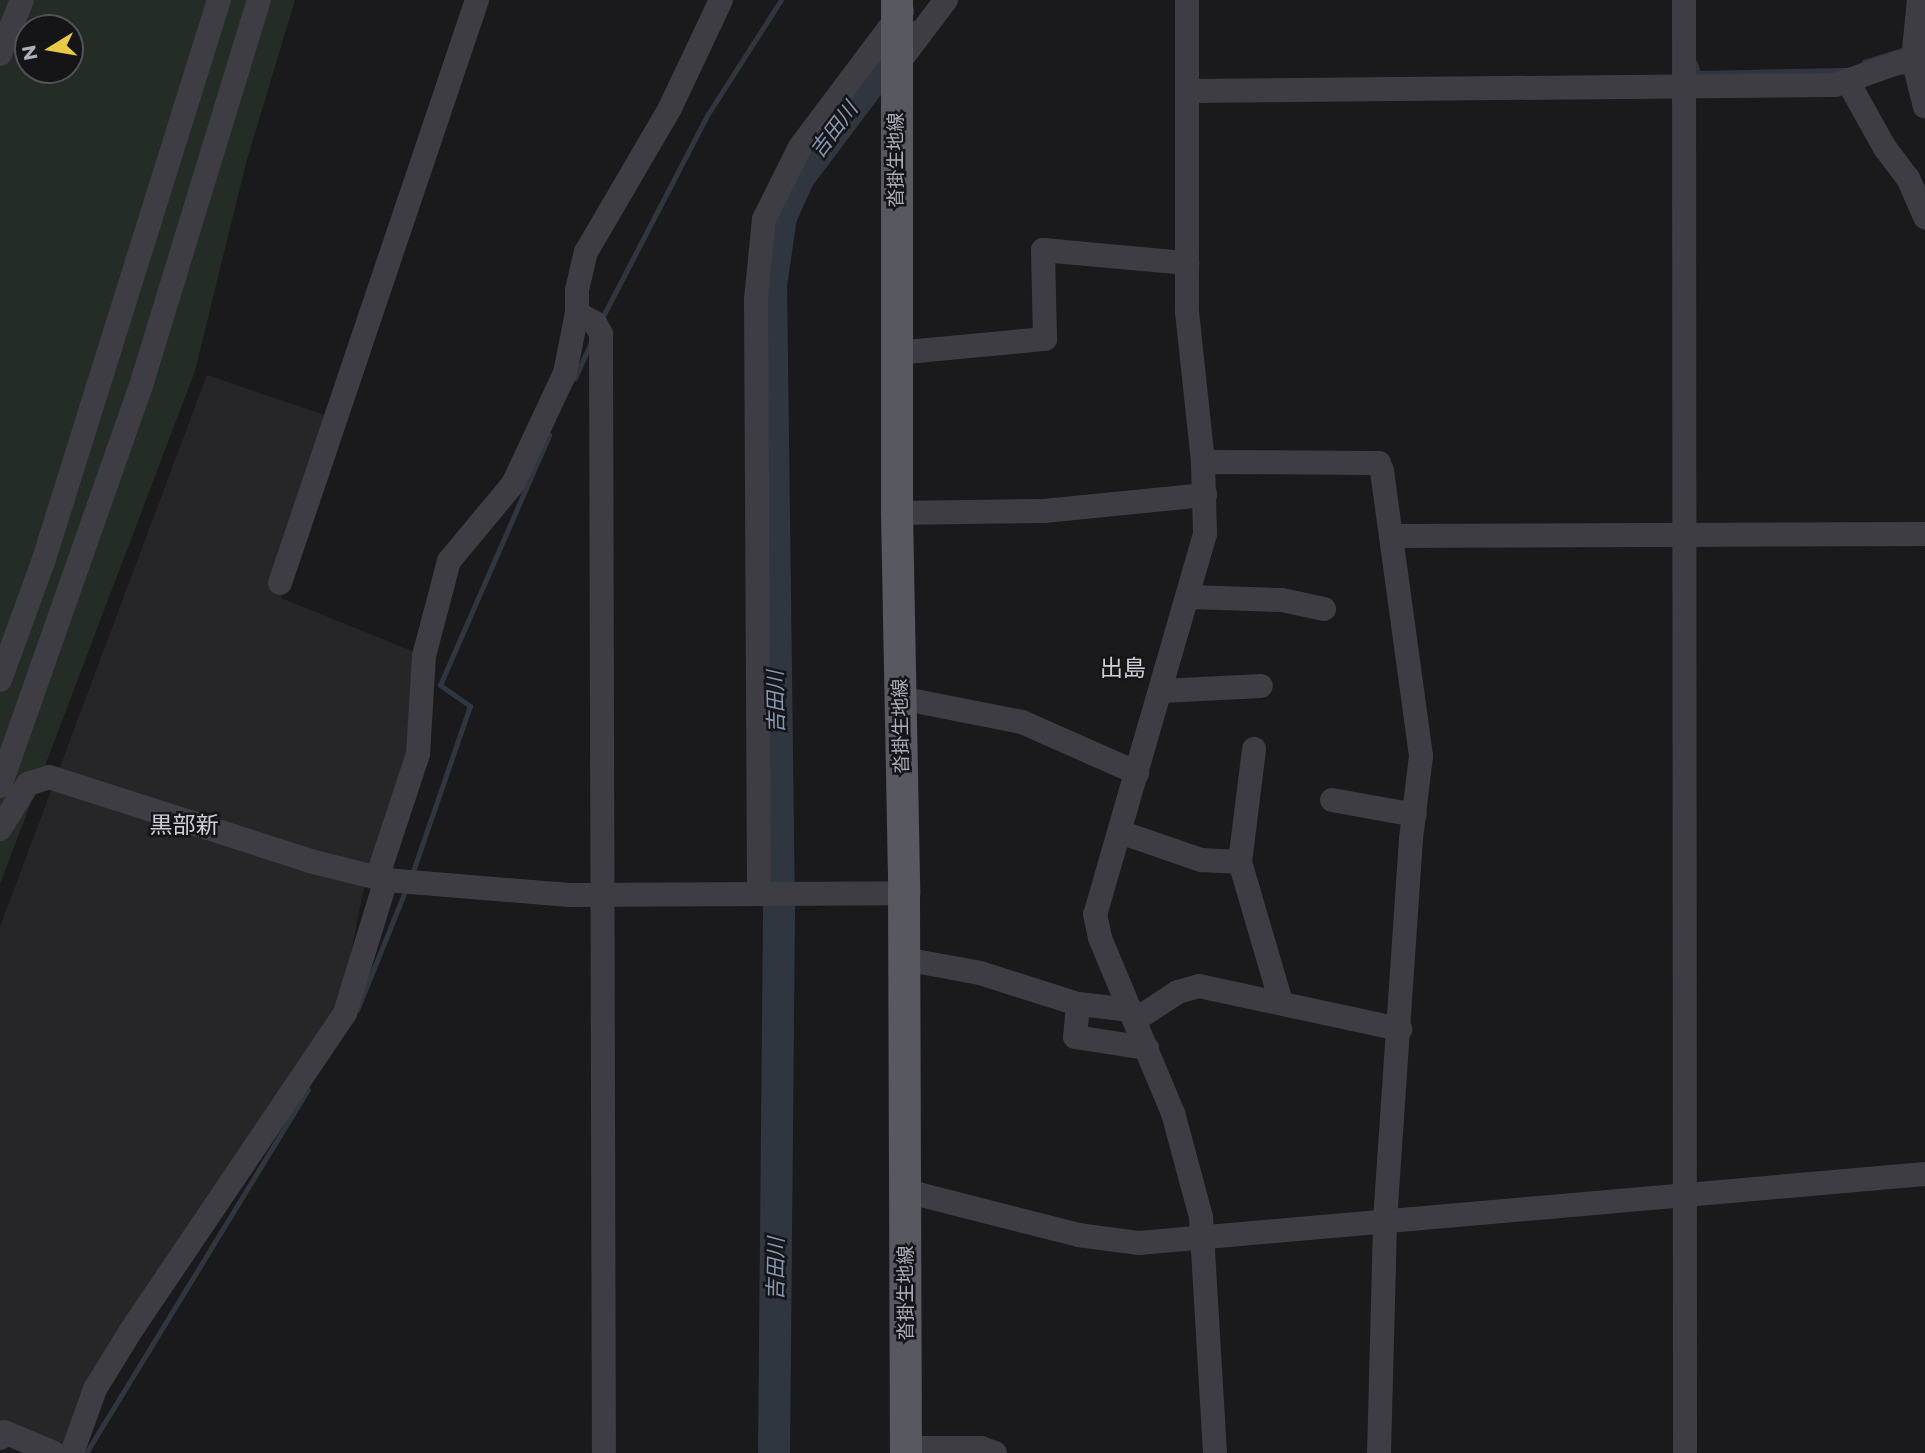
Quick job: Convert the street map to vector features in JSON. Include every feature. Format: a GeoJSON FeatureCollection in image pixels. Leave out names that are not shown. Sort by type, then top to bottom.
{"type":"FeatureCollection","features":[{"type":"Feature","properties":{"kind":"main road","name":"沓掛生地線"},"geometry":{"type":"LineString","coordinates":[[900,9],[896,65],[896,353],[904,893],[906,1450]]}},
{"type":"Feature","properties":{"kind":"street"},"geometry":{"type":"LineString","coordinates":[[0,54],[22,0]]}},
{"type":"Feature","properties":{"kind":"street"},"geometry":{"type":"LineString","coordinates":[[0,680],[144,250],[219,0]]}},
{"type":"Feature","properties":{"kind":"street"},"geometry":{"type":"LineString","coordinates":[[0,786],[144,379],[259,0]]}},
{"type":"Feature","properties":{"kind":"street"},"geometry":{"type":"LineString","coordinates":[[280,583],[477,0]]}},
{"type":"Feature","properties":{"kind":"street"},"geometry":{"type":"LineString","coordinates":[[72,1453],[95,1390],[130,1332],[345,1013],[418,754],[424,656],[449,561],[513,484],[565,373],[586,252],[670,108],[721,0]]}},
{"type":"Feature","properties":{"kind":"street"},"geometry":{"type":"LineString","coordinates":[[896,65],[946,0]]}},
{"type":"Feature","properties":{"kind":"street"},"geometry":{"type":"LineString","coordinates":[[1187,0],[1187,312],[1203,462],[1205,534],[1190,597],[1095,914],[1100,938],[1172,1113],[1205,1238],[1215,1453]]}},
{"type":"Feature","properties":{"kind":"street"},"geometry":{"type":"LineString","coordinates":[[1684,0],[1682,532],[1685,1453]]}},
{"type":"Feature","properties":{"kind":"street"},"geometry":{"type":"LineString","coordinates":[[1919,0],[1919,59],[1925,107]]}},
{"type":"Feature","properties":{"kind":"street"},"geometry":{"type":"LineString","coordinates":[[760,891],[756,299],[762,231],[776,187],[800,147],[900,9]]}},
{"type":"Feature","properties":{"kind":"street"},"geometry":{"type":"LineString","coordinates":[[1188,91],[1835,85],[1919,59]]}},
{"type":"Feature","properties":{"kind":"street"},"geometry":{"type":"LineString","coordinates":[[1847,80],[1885,148],[1908,178],[1925,216]]}},
{"type":"Feature","properties":{"kind":"street"},"geometry":{"type":"LineString","coordinates":[[896,353],[1045,339],[1043,250],[1188,263]]}},
{"type":"Feature","properties":{"kind":"street"},"geometry":{"type":"LineString","coordinates":[[577,313],[595,323],[601,334],[604,1453]]}},
{"type":"Feature","properties":{"kind":"street"},"geometry":{"type":"LineString","coordinates":[[1203,462],[1379,463],[1421,756],[1385,1225],[1379,1453]]}},
{"type":"Feature","properties":{"kind":"street"},"geometry":{"type":"LineString","coordinates":[[897,513],[1044,511],[1205,495]]}},
{"type":"Feature","properties":{"kind":"street"},"geometry":{"type":"LineString","coordinates":[[1391,536],[1682,532],[1925,534]]}},
{"type":"Feature","properties":{"kind":"street"},"geometry":{"type":"LineString","coordinates":[[1190,597],[1282,600],[1325,609]]}},
{"type":"Feature","properties":{"kind":"street"},"geometry":{"type":"LineString","coordinates":[[10,652],[23,664],[13,750]]}},
{"type":"Feature","properties":{"kind":"street"},"geometry":{"type":"LineString","coordinates":[[1162,691],[1261,686]]}},
{"type":"Feature","properties":{"kind":"street"},"geometry":{"type":"LineString","coordinates":[[900,698],[1022,722],[1137,773]]}},
{"type":"Feature","properties":{"kind":"street"},"geometry":{"type":"LineString","coordinates":[[1254,748],[1240,862],[1281,1002]]}},
{"type":"Feature","properties":{"kind":"street"},"geometry":{"type":"LineString","coordinates":[[0,829],[28,783],[49,777],[310,861],[381,879],[602,894],[760,891],[904,893]]}},
{"type":"Feature","properties":{"kind":"street"},"geometry":{"type":"LineString","coordinates":[[1332,800],[1415,815]]}},
{"type":"Feature","properties":{"kind":"street"},"geometry":{"type":"LineString","coordinates":[[1120,832],[1201,860],[1240,862]]}},
{"type":"Feature","properties":{"kind":"street"},"geometry":{"type":"LineString","coordinates":[[904,959],[980,973],[1078,1004],[1133,1015],[1178,992],[1199,986],[1400,1029]]}},
{"type":"Feature","properties":{"kind":"street"},"geometry":{"type":"LineString","coordinates":[[1078,1004],[1075,1037],[1147,1048]]}},
{"type":"Feature","properties":{"kind":"street"},"geometry":{"type":"LineString","coordinates":[[906,1191],[1077,1235],[1139,1243],[1385,1225],[1531,1206],[1925,1174]]}},
{"type":"Feature","properties":{"kind":"street"},"geometry":{"type":"LineString","coordinates":[[0,1438],[4,1432],[54,1453]]}},
{"type":"Feature","properties":{"kind":"street"},"geometry":{"type":"LineString","coordinates":[[906,1450],[981,1448],[995,1453]]}},
{"type":"Feature","properties":{"kind":"shaded area"},"geometry":{"type":"Polygon","coordinates":[[[0,0],[295,0],[246,163],[195,371],[0,884],[0,0]]]}},
{"type":"Feature","properties":{"kind":"shaded area"},"geometry":{"type":"Polygon","coordinates":[[[207,375],[345,422],[281,598],[417,653],[414,744],[362,896],[342,1000],[65,1451],[0,1422],[0,927],[207,375]]]}},
{"type":"Feature","properties":{"kind":"waterway"},"geometry":{"type":"LineString","coordinates":[[601,320],[708,114],[781,0]]}},
{"type":"Feature","properties":{"kind":"waterway","name":"吉田川"},"geometry":{"type":"LineString","coordinates":[[774,1453],[779,910],[771,285],[781,217],[799,177],[906,35]]}},
{"type":"Feature","properties":{"kind":"waterway"},"geometry":{"type":"LineString","coordinates":[[1864,62],[1908,48]]}},
{"type":"Feature","properties":{"kind":"waterway"},"geometry":{"type":"LineString","coordinates":[[1695,63],[1698,73],[1846,70]]}},
{"type":"Feature","properties":{"kind":"waterway"},"geometry":{"type":"LineString","coordinates":[[575,378],[591,342]]}},
{"type":"Feature","properties":{"kind":"waterway"},"geometry":{"type":"LineString","coordinates":[[411,877],[470,706],[440,685],[549,435]]}},
{"type":"Feature","properties":{"kind":"waterway"},"geometry":{"type":"LineString","coordinates":[[357,1010],[406,889]]}},
{"type":"Feature","properties":{"kind":"waterway"},"geometry":{"type":"LineString","coordinates":[[86,1453],[308,1089]]}},
{"type":"Feature","properties":{"kind":"district","name":"出島"},"geometry":{"type":"Point","coordinates":[1123,668]}},
{"type":"Feature","properties":{"kind":"district","name":"黒部新"},"geometry":{"type":"Point","coordinates":[184,825]}}]}
